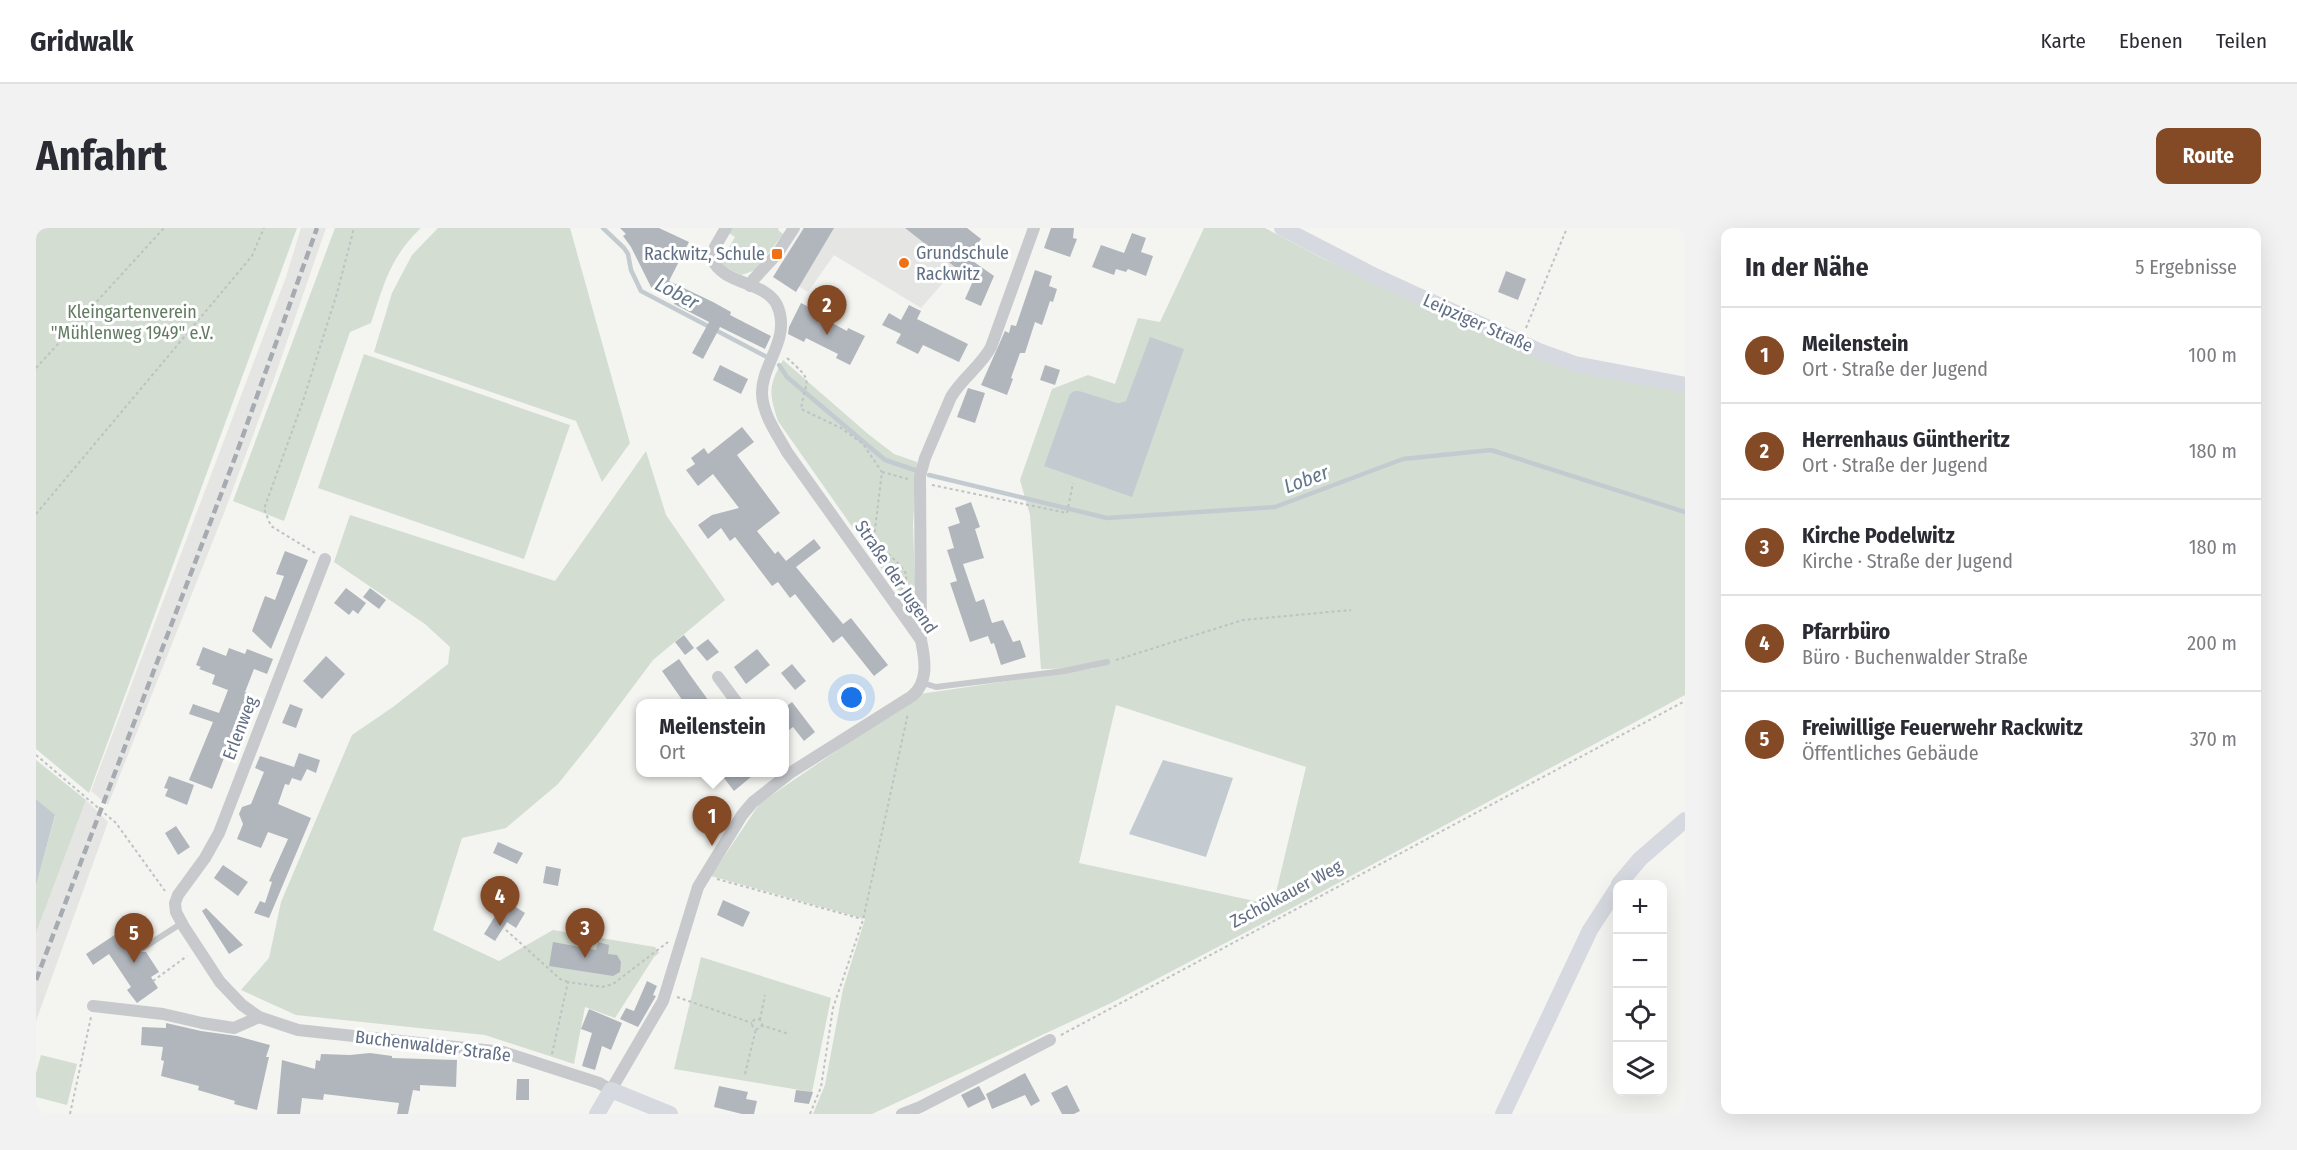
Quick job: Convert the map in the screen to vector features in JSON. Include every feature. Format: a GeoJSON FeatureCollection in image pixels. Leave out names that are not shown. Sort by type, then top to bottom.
{"type":"FeatureCollection","features":[{"type":"Feature","properties":{"kind":"street","name":"Straße der Jugend"},"geometry":{"type":"LineString","coordinates":[[726,228],[715,247],[712,259],[716,268],[769,295],[776,303],[780,315],[780,330],[762,391],[771,423],[788,452],[921,640],[924,653],[923,683]]}},
{"type":"Feature","properties":{"kind":"street"},"geometry":{"type":"LineString","coordinates":[[750,286],[777,254],[794,228]]}},
{"type":"Feature","properties":{"kind":"street"},"geometry":{"type":"LineString","coordinates":[[921,640],[920,482],[925,458],[955,389],[982,361],[994,340],[1034,228]]}},
{"type":"Feature","properties":{"kind":"street","name":"Leipziger Straße"},"geometry":{"type":"LineString","coordinates":[[1286,229],[1375,276],[1520,342],[1575,363],[1685,385]]}},
{"type":"Feature","properties":{"kind":"street","name":"Erlenweg"},"geometry":{"type":"LineString","coordinates":[[175,903],[219,832],[325,559]]}},
{"type":"Feature","properties":{"kind":"street"},"geometry":{"type":"LineString","coordinates":[[718,677],[734,699]]}},
{"type":"Feature","properties":{"kind":"street"},"geometry":{"type":"LineString","coordinates":[[789,768],[912,696],[923,683]]}},
{"type":"Feature","properties":{"kind":"street"},"geometry":{"type":"LineString","coordinates":[[597,1114],[653,1021],[666,993],[692,901],[706,875],[748,808],[779,777]]}},
{"type":"Feature","properties":{"kind":"street"},"geometry":{"type":"LineString","coordinates":[[1623,880],[1640,859],[1685,820]]}},
{"type":"Feature","properties":{"kind":"street"},"geometry":{"type":"LineString","coordinates":[[1503,1114],[1590,930],[1613,894]]}},
{"type":"Feature","properties":{"kind":"street","name":"Buchenwalder Straße"},"geometry":{"type":"LineString","coordinates":[[175,903],[176,912],[182,923],[220,982],[242,1005],[260,1017],[298,1030],[503,1052],[550,1066],[670,1114]]}},
{"type":"Feature","properties":{"kind":"street"},"geometry":{"type":"LineString","coordinates":[[93,1006],[163,1014],[234,1028],[260,1017]]}},
{"type":"Feature","properties":{"kind":"street"},"geometry":{"type":"LineString","coordinates":[[902,1114],[1050,1040]]}},
{"type":"Feature","properties":{"kind":"lane"},"geometry":{"type":"LineString","coordinates":[[923,683],[936,687],[1064,671],[1107,662]]}},
{"type":"Feature","properties":{"kind":"lane"},"geometry":{"type":"LineString","coordinates":[[143,948],[182,923]]}},
{"type":"Feature","properties":{"kind":"path"},"geometry":{"type":"LineString","coordinates":[[36,368],[164,228]]}},
{"type":"Feature","properties":{"kind":"path"},"geometry":{"type":"LineString","coordinates":[[36,514],[252,256],[264,228]]}},
{"type":"Feature","properties":{"kind":"path"},"geometry":{"type":"LineString","coordinates":[[325,559],[271,526],[264,508],[303,401],[354,228]]}},
{"type":"Feature","properties":{"kind":"path"},"geometry":{"type":"LineString","coordinates":[[1520,342],[1567,228]]}},
{"type":"Feature","properties":{"kind":"path"},"geometry":{"type":"LineString","coordinates":[[775,351],[784,355],[805,373],[808,384],[803,395],[801,409],[841,428],[863,444],[882,472],[1067,513],[1072,483]]}},
{"type":"Feature","properties":{"kind":"path"},"geometry":{"type":"LineString","coordinates":[[882,472],[874,537],[878,545],[904,569],[907,576],[895,605]]}},
{"type":"Feature","properties":{"kind":"path"},"geometry":{"type":"LineString","coordinates":[[1107,662],[1243,620],[1351,610]]}},
{"type":"Feature","properties":{"kind":"path"},"geometry":{"type":"LineString","coordinates":[[810,1114],[821,1087],[833,1008],[863,920],[912,696]]}},
{"type":"Feature","properties":{"kind":"path","name":"Zschölkauer Weg"},"geometry":{"type":"LineString","coordinates":[[1050,1040],[1685,700]]}},
{"type":"Feature","properties":{"kind":"path"},"geometry":{"type":"LineString","coordinates":[[36,755],[116,823],[175,903]]}},
{"type":"Feature","properties":{"kind":"path"},"geometry":{"type":"LineString","coordinates":[[706,875],[863,920]]}},
{"type":"Feature","properties":{"kind":"path"},"geometry":{"type":"LineString","coordinates":[[506,930],[560,979],[602,987],[614,984],[668,942]]}},
{"type":"Feature","properties":{"kind":"path"},"geometry":{"type":"LineString","coordinates":[[153,981],[198,949]]}},
{"type":"Feature","properties":{"kind":"path"},"geometry":{"type":"LineString","coordinates":[[550,1066],[567,982]]}},
{"type":"Feature","properties":{"kind":"path"},"geometry":{"type":"LineString","coordinates":[[666,993],[752,1023],[756,1029]]}},
{"type":"Feature","properties":{"kind":"path"},"geometry":{"type":"LineString","coordinates":[[761,1025],[765,995]]}},
{"type":"Feature","properties":{"kind":"path"},"geometry":{"type":"LineString","coordinates":[[70,1114],[93,1006]]}},
{"type":"Feature","properties":{"kind":"path"},"geometry":{"type":"LineString","coordinates":[[752,1023],[755,1019],[760,1020]]}},
{"type":"Feature","properties":{"kind":"path"},"geometry":{"type":"LineString","coordinates":[[745,1074],[756,1029],[761,1025]]}},
{"type":"Feature","properties":{"kind":"path"},"geometry":{"type":"LineString","coordinates":[[761,1025],[789,1034]]}},
{"type":"Feature","properties":{"kind":"shaded area"},"geometry":{"type":"Polygon","coordinates":[[[301,228],[326,228],[274,379],[224,513],[108,805],[91,791],[286,277],[301,228]]]}},
{"type":"Feature","properties":{"kind":"shaded area","name":"Grundschule Rackwitz"},"geometry":{"type":"Polygon","coordinates":[[[803,228],[967,228],[981,239],[921,308],[834,255],[808,292],[776,272],[803,228]]]}},
{"type":"Feature","properties":{"kind":"shaded area"},"geometry":{"type":"Polygon","coordinates":[[[1150,337],[1184,349],[1132,497],[1044,466],[1070,394],[1079,391],[1118,403],[1126,401],[1150,337]]]}},
{"type":"Feature","properties":{"kind":"shaded area"},"geometry":{"type":"Polygon","coordinates":[[[1163,760],[1233,778],[1206,857],[1129,834],[1163,760]]]}},
{"type":"Feature","properties":{"kind":"shaded area"},"geometry":{"type":"Polygon","coordinates":[[[36,799],[55,815],[36,886],[36,799]]]}},
{"type":"Feature","properties":{"kind":"shaded area"},"geometry":{"type":"Polygon","coordinates":[[[86,800],[108,822],[36,1021],[36,933],[86,800]]]}},
{"type":"Feature","properties":{"kind":"green space","name":"Kleingartenverein \"Mühlenweg 1949\" e.V."},"geometry":{"type":"Polygon","coordinates":[[[36,228],[297,228],[89,793],[36,749],[36,228]]]}},
{"type":"Feature","properties":{"kind":"green space"},"geometry":{"type":"Polygon","coordinates":[[[335,228],[421,228],[402,250],[389,272],[371,323],[350,332],[284,521],[233,501],[335,228]]]}},
{"type":"Feature","properties":{"kind":"green space"},"geometry":{"type":"Polygon","coordinates":[[[438,228],[570,228],[630,443],[602,482],[576,421],[374,352],[392,293],[412,255],[438,228]]]}},
{"type":"Feature","properties":{"kind":"green space"},"geometry":{"type":"Polygon","coordinates":[[[732,228],[779,228],[778,230],[783,234],[756,270],[741,275],[725,267],[718,259],[720,252],[725,254],[735,237],[729,233],[732,228]]]}},
{"type":"Feature","properties":{"kind":"green space"},"geometry":{"type":"Polygon","coordinates":[[[1204,228],[1265,228],[1322,258],[1515,349],[1685,393],[1685,695],[1290,909],[1111,1003],[872,1114],[813,1114],[825,1085],[843,989],[865,919],[711,876],[760,803],[920,694],[1095,668],[1041,669],[1030,515],[1020,480],[1052,389],[1088,375],[1115,384],[1138,318],[1160,322],[1204,228]],[[1074,391],[1044,466],[1126,401],[1118,403],[1074,391]],[[1116,705],[1079,863],[1273,905],[1306,767],[1116,705]]]}},
{"type":"Feature","properties":{"kind":"green space"},"geometry":{"type":"Polygon","coordinates":[[[364,354],[570,425],[524,559],[318,488],[364,354]]]}},
{"type":"Feature","properties":{"kind":"green space"},"geometry":{"type":"Polygon","coordinates":[[[783,360],[894,454],[917,462],[913,525],[915,582],[913,598],[908,602],[893,585],[778,421],[773,403],[772,383],[783,360]]]}},
{"type":"Feature","properties":{"kind":"green space"},"geometry":{"type":"Polygon","coordinates":[[[646,451],[666,515],[725,600],[653,660],[558,784],[506,828],[462,838],[433,930],[499,961],[553,930],[655,947],[659,953],[654,957],[615,1018],[585,1007],[574,1064],[485,1035],[296,1015],[241,990],[269,958],[281,902],[352,735],[393,707],[448,664],[450,647],[425,624],[334,562],[350,515],[555,581],[646,451]]]}},
{"type":"Feature","properties":{"kind":"green space"},"geometry":{"type":"Polygon","coordinates":[[[36,760],[86,800],[36,933],[36,886],[55,816],[36,799],[36,760]]]}},
{"type":"Feature","properties":{"kind":"green space"},"geometry":{"type":"Polygon","coordinates":[[[701,957],[831,998],[812,1092],[674,1069],[701,957]]]}},
{"type":"Feature","properties":{"kind":"green space"},"geometry":{"type":"Polygon","coordinates":[[[41,1055],[77,1064],[67,1105],[36,1097],[36,1073],[41,1055]]]}},
{"type":"Feature","properties":{"kind":"building"},"geometry":{"type":"Polygon","coordinates":[[[620,228],[659,228],[689,242],[669,281],[713,302],[731,312],[730,315],[771,336],[765,349],[720,327],[703,359],[692,353],[709,322],[674,304],[675,302],[652,289],[623,236],[626,234],[620,228]]]}},
{"type":"Feature","properties":{"kind":"building"},"geometry":{"type":"Polygon","coordinates":[[[804,228],[834,228],[796,292],[773,277],[804,228]]]}},
{"type":"Feature","properties":{"kind":"building"},"geometry":{"type":"Polygon","coordinates":[[[905,228],[967,228],[981,239],[967,257],[994,276],[981,306],[965,299],[973,281],[905,228]]]}},
{"type":"Feature","properties":{"kind":"building"},"geometry":{"type":"Polygon","coordinates":[[[1051,228],[1074,228],[1073,238],[1077,239],[1070,257],[1044,248],[1051,228]]]}},
{"type":"Feature","properties":{"kind":"building"},"geometry":{"type":"Polygon","coordinates":[[[1132,233],[1146,238],[1141,252],[1153,256],[1146,276],[1128,269],[1126,272],[1116,269],[1114,275],[1092,267],[1101,245],[1124,253],[1132,233]]]}},
{"type":"Feature","properties":{"kind":"building"},"geometry":{"type":"Polygon","coordinates":[[[1035,270],[1052,276],[1049,286],[1057,289],[1053,302],[1050,301],[1042,325],[1035,322],[1025,353],[1020,353],[1007,395],[981,385],[1005,331],[1009,333],[1011,325],[1016,326],[1035,270]]]}},
{"type":"Feature","properties":{"kind":"building"},"geometry":{"type":"Polygon","coordinates":[[[1506,271],[1526,279],[1518,300],[1498,292],[1506,271]]]}},
{"type":"Feature","properties":{"kind":"building"},"geometry":{"type":"Polygon","coordinates":[[[801,303],[819,312],[817,315],[847,331],[848,328],[865,336],[850,365],[836,358],[838,354],[806,338],[804,342],[788,334],[801,303]]]}},
{"type":"Feature","properties":{"kind":"building"},"geometry":{"type":"Polygon","coordinates":[[[909,305],[921,311],[917,319],[968,344],[959,362],[923,345],[918,354],[896,343],[901,334],[882,325],[889,313],[901,320],[909,305]]]}},
{"type":"Feature","properties":{"kind":"building"},"geometry":{"type":"Polygon","coordinates":[[[720,365],[748,379],[741,394],[713,380],[720,365]]]}},
{"type":"Feature","properties":{"kind":"building"},"geometry":{"type":"Polygon","coordinates":[[[1045,365],[1060,370],[1055,385],[1040,380],[1045,365]]]}},
{"type":"Feature","properties":{"kind":"building"},"geometry":{"type":"Polygon","coordinates":[[[968,388],[985,393],[975,423],[957,417],[968,388]]]}},
{"type":"Feature","properties":{"kind":"building"},"geometry":{"type":"Polygon","coordinates":[[[742,427],[754,442],[737,455],[780,513],[757,531],[775,554],[778,551],[786,561],[814,539],[821,548],[796,567],[843,624],[851,618],[888,665],[874,676],[842,636],[833,643],[795,594],[790,598],[778,582],[772,586],[735,537],[730,541],[721,528],[708,539],[698,525],[712,515],[739,508],[713,474],[698,486],[686,470],[695,464],[691,458],[704,448],[708,454],[742,427]]]}},
{"type":"Feature","properties":{"kind":"building"},"geometry":{"type":"Polygon","coordinates":[[[971,502],[980,527],[975,529],[984,558],[963,564],[976,602],[984,599],[992,623],[1003,620],[1013,642],[1020,640],[1026,657],[1001,665],[994,643],[991,644],[988,636],[970,642],[950,583],[957,581],[947,550],[954,548],[948,527],[960,523],[955,508],[971,502]]]}},
{"type":"Feature","properties":{"kind":"building"},"geometry":{"type":"Polygon","coordinates":[[[285,551],[308,560],[271,649],[252,631],[265,596],[275,600],[284,576],[276,574],[285,551]]]}},
{"type":"Feature","properties":{"kind":"building"},"geometry":{"type":"Polygon","coordinates":[[[346,588],[366,603],[358,614],[353,610],[349,615],[334,603],[346,588]]]}},
{"type":"Feature","properties":{"kind":"building"},"geometry":{"type":"Polygon","coordinates":[[[370,588],[386,600],[379,609],[363,597],[370,588]]]}},
{"type":"Feature","properties":{"kind":"building"},"geometry":{"type":"Polygon","coordinates":[[[684,635],[694,648],[685,655],[675,642],[684,635]]]}},
{"type":"Feature","properties":{"kind":"building"},"geometry":{"type":"Polygon","coordinates":[[[708,639],[719,652],[707,661],[696,648],[708,639]]]}},
{"type":"Feature","properties":{"kind":"building"},"geometry":{"type":"Polygon","coordinates":[[[203,647],[226,656],[229,648],[245,654],[247,649],[273,659],[267,674],[254,669],[245,692],[249,694],[212,789],[189,780],[213,722],[189,714],[193,704],[219,713],[228,690],[212,684],[215,675],[199,669],[201,667],[196,665],[203,647]]]}},
{"type":"Feature","properties":{"kind":"building"},"geometry":{"type":"Polygon","coordinates":[[[757,649],[770,665],[746,684],[734,667],[757,649]]]}},
{"type":"Feature","properties":{"kind":"building"},"geometry":{"type":"Polygon","coordinates":[[[326,656],[345,674],[322,699],[303,681],[326,656]]]}},
{"type":"Feature","properties":{"kind":"building"},"geometry":{"type":"Polygon","coordinates":[[[679,659],[707,699],[682,699],[662,671],[679,659]]]}},
{"type":"Feature","properties":{"kind":"building"},"geometry":{"type":"Polygon","coordinates":[[[792,664],[806,681],[795,690],[781,673],[792,664]]]}},
{"type":"Feature","properties":{"kind":"building"},"geometry":{"type":"Polygon","coordinates":[[[792,702],[815,732],[804,741],[793,727],[789,730],[789,704],[792,702]]]}},
{"type":"Feature","properties":{"kind":"building"},"geometry":{"type":"Polygon","coordinates":[[[290,704],[303,709],[296,728],[282,723],[290,704]]]}},
{"type":"Feature","properties":{"kind":"building"},"geometry":{"type":"Polygon","coordinates":[[[299,753],[320,760],[316,773],[307,769],[301,781],[292,778],[289,785],[285,784],[278,804],[311,818],[269,918],[254,913],[260,901],[265,903],[272,882],[269,881],[288,839],[268,832],[261,848],[237,839],[243,824],[239,814],[242,807],[251,804],[264,772],[255,768],[260,756],[294,767],[299,753]]]}},
{"type":"Feature","properties":{"kind":"building"},"geometry":{"type":"Polygon","coordinates":[[[169,776],[194,785],[187,805],[165,796],[168,789],[164,788],[169,776]]]}},
{"type":"Feature","properties":{"kind":"building"},"geometry":{"type":"Polygon","coordinates":[[[725,777],[751,777],[734,791],[725,777]]]}},
{"type":"Feature","properties":{"kind":"building"},"geometry":{"type":"Polygon","coordinates":[[[176,826],[190,847],[178,855],[165,833],[176,826]]]}},
{"type":"Feature","properties":{"kind":"building"},"geometry":{"type":"Polygon","coordinates":[[[498,842],[523,853],[517,864],[493,853],[498,842]]]}},
{"type":"Feature","properties":{"kind":"building"},"geometry":{"type":"Polygon","coordinates":[[[223,865],[248,882],[238,896],[214,878],[223,865]]]}},
{"type":"Feature","properties":{"kind":"building"},"geometry":{"type":"Polygon","coordinates":[[[546,866],[561,869],[558,886],[543,883],[546,866]]]}},
{"type":"Feature","properties":{"kind":"building"},"geometry":{"type":"Polygon","coordinates":[[[505,900],[525,913],[516,928],[507,922],[495,941],[484,934],[505,900]]]}},
{"type":"Feature","properties":{"kind":"building"},"geometry":{"type":"Polygon","coordinates":[[[723,900],[750,912],[743,927],[717,915],[723,900]]]}},
{"type":"Feature","properties":{"kind":"building"},"geometry":{"type":"Polygon","coordinates":[[[206,908],[243,945],[229,954],[202,911],[206,908]]]}},
{"type":"Feature","properties":{"kind":"building"},"geometry":{"type":"Polygon","coordinates":[[[128,926],[140,944],[139,951],[146,952],[159,972],[151,977],[158,988],[137,1003],[127,990],[131,987],[109,954],[93,965],[86,954],[128,926]]]}},
{"type":"Feature","properties":{"kind":"building"},"geometry":{"type":"Polygon","coordinates":[[[553,942],[596,950],[598,942],[609,945],[608,954],[617,955],[621,962],[620,972],[613,976],[549,966],[553,942]]]}},
{"type":"Feature","properties":{"kind":"building"},"geometry":{"type":"Polygon","coordinates":[[[647,981],[657,986],[653,995],[656,996],[638,1027],[620,1019],[626,1008],[634,1011],[647,981]]]}},
{"type":"Feature","properties":{"kind":"building"},"geometry":{"type":"Polygon","coordinates":[[[589,1009],[622,1023],[611,1050],[602,1046],[595,1070],[582,1066],[592,1033],[581,1029],[589,1009]]]}},
{"type":"Feature","properties":{"kind":"building"},"geometry":{"type":"Polygon","coordinates":[[[166,1023],[237,1036],[270,1045],[257,1110],[198,1090],[199,1086],[161,1076],[164,1061],[161,1060],[163,1047],[141,1045],[142,1027],[166,1028],[166,1023]]]}},
{"type":"Feature","properties":{"kind":"building"},"geometry":{"type":"Polygon","coordinates":[[[370,1053],[392,1056],[392,1058],[457,1060],[456,1087],[420,1085],[420,1091],[413,1090],[408,1114],[397,1114],[399,1103],[324,1094],[323,1100],[302,1098],[300,1114],[277,1114],[282,1060],[315,1069],[316,1060],[320,1061],[321,1054],[370,1053]]]}},
{"type":"Feature","properties":{"kind":"building"},"geometry":{"type":"Polygon","coordinates":[[[1025,1073],[1040,1101],[1031,1106],[1025,1095],[992,1109],[986,1094],[1025,1073]]]}},
{"type":"Feature","properties":{"kind":"building"},"geometry":{"type":"Polygon","coordinates":[[[517,1079],[529,1079],[529,1100],[516,1100],[517,1079]]]}},
{"type":"Feature","properties":{"kind":"building"},"geometry":{"type":"Polygon","coordinates":[[[1067,1085],[1080,1111],[1074,1114],[1062,1114],[1051,1093],[1067,1085]]]}},
{"type":"Feature","properties":{"kind":"building"},"geometry":{"type":"Polygon","coordinates":[[[719,1086],[748,1092],[746,1099],[757,1101],[754,1114],[742,1114],[714,1107],[719,1086]]]}},
{"type":"Feature","properties":{"kind":"building"},"geometry":{"type":"Polygon","coordinates":[[[979,1086],[986,1099],[968,1108],[961,1095],[979,1086]]]}},
{"type":"Feature","properties":{"kind":"building"},"geometry":{"type":"Polygon","coordinates":[[[796,1090],[813,1092],[809,1104],[794,1102],[796,1090]]]}},
{"type":"Feature","properties":{"kind":"waterway","name":"Lober"},"geometry":{"type":"LineString","coordinates":[[603,228],[628,254],[631,270],[641,291],[765,356]]}},
{"type":"Feature","properties":{"kind":"waterway","name":"Lober"},"geometry":{"type":"LineString","coordinates":[[779,365],[787,377],[885,460],[915,470]]}},
{"type":"Feature","properties":{"kind":"waterway","name":"Lober"},"geometry":{"type":"LineString","coordinates":[[929,475],[1107,518],[1275,507],[1403,459],[1491,450],[1685,512]]}},
{"type":"Feature","properties":{"kind":"railway"},"geometry":{"type":"LineString","coordinates":[[36,980],[236,455],[317,228]]}},
{"type":"Feature","properties":{"kind":"place","name":"Rackwitz, Schule"},"geometry":{"type":"Point","coordinates":[777,254]}},
{"type":"Feature","properties":{"kind":"place","name":"Grundschule Rackwitz"},"geometry":{"type":"Point","coordinates":[904,263]}},
{"type":"Feature","properties":{"kind":"place","name":"Herrenhaus Güntheritz"},"geometry":{"type":"Point","coordinates":[827,335]}},
{"type":"Feature","properties":{"kind":"place","name":"Meilenstein"},"geometry":{"type":"Point","coordinates":[712,846]}},
{"type":"Feature","properties":{"kind":"place","name":"Pfarrbüro"},"geometry":{"type":"Point","coordinates":[500,926]}},
{"type":"Feature","properties":{"kind":"place","name":"Kirche Podelwitz"},"geometry":{"type":"Point","coordinates":[585,958]}},
{"type":"Feature","properties":{"kind":"place","name":"Freiwillige Feuerwehr Rackwitz"},"geometry":{"type":"Point","coordinates":[134,963]}}]}
